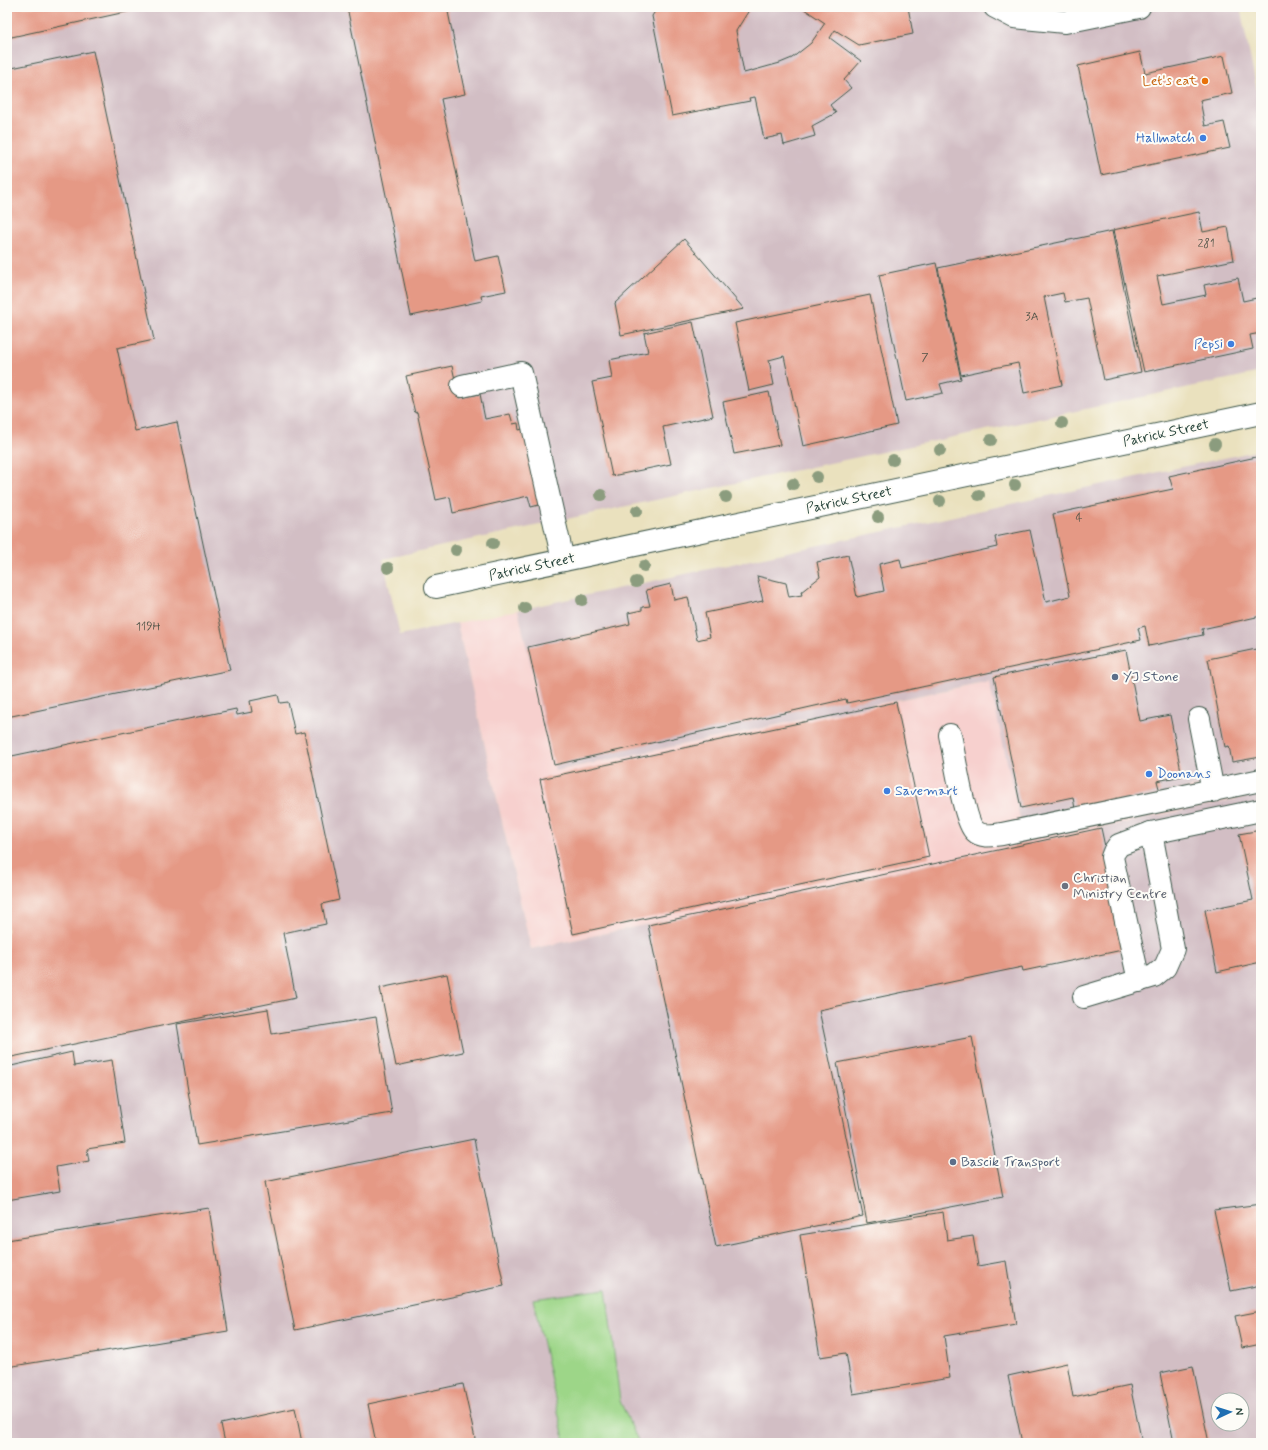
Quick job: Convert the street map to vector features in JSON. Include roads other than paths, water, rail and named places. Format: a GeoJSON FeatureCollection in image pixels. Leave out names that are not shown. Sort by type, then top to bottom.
{"type":"FeatureCollection","features":[{"type":"Feature","properties":{"kind":"street"},"geometry":{"type":"LineString","coordinates":[[995,7],[1014,17],[1065,22],[1139,7]]}},
{"type":"Feature","properties":{"kind":"street"},"geometry":{"type":"LineString","coordinates":[[462,386],[521,373],[563,560]]}},
{"type":"Feature","properties":{"kind":"street","name":"Patrick Street"},"geometry":{"type":"LineString","coordinates":[[436,587],[1261,413]]}},
{"type":"Feature","properties":{"kind":"street"},"geometry":{"type":"LineString","coordinates":[[1199,719],[1213,791]]}},
{"type":"Feature","properties":{"kind":"street"},"geometry":{"type":"LineString","coordinates":[[950,735],[967,818],[974,831],[984,836],[1002,834],[1261,780]]}},
{"type":"Feature","properties":{"kind":"street"},"geometry":{"type":"LineString","coordinates":[[1139,980],[1112,857],[1119,845],[1151,833],[1261,810]]}},
{"type":"Feature","properties":{"kind":"street"},"geometry":{"type":"LineString","coordinates":[[1084,997],[1154,976],[1165,967],[1173,949],[1151,833]]}},
{"type":"Feature","properties":{"kind":"place","name":"Let's eat"},"geometry":{"type":"Point","coordinates":[1205,81]}},
{"type":"Feature","properties":{"kind":"place","name":"Hallmatch"},"geometry":{"type":"Point","coordinates":[1203,138]}},
{"type":"Feature","properties":{"kind":"place","name":"Pepsi"},"geometry":{"type":"Point","coordinates":[1231,344]}},
{"type":"Feature","properties":{"kind":"place","name":"YJ Stone"},"geometry":{"type":"Point","coordinates":[1115,677]}},
{"type":"Feature","properties":{"kind":"place","name":"Doonans"},"geometry":{"type":"Point","coordinates":[1149,774]}},
{"type":"Feature","properties":{"kind":"place","name":"Savemart"},"geometry":{"type":"Point","coordinates":[887,791]}},
{"type":"Feature","properties":{"kind":"place","name":"Christian Ministry Centre"},"geometry":{"type":"Point","coordinates":[1065,886]}},
{"type":"Feature","properties":{"kind":"place","name":"Bascik Transport"},"geometry":{"type":"Point","coordinates":[953,1162]}}]}
